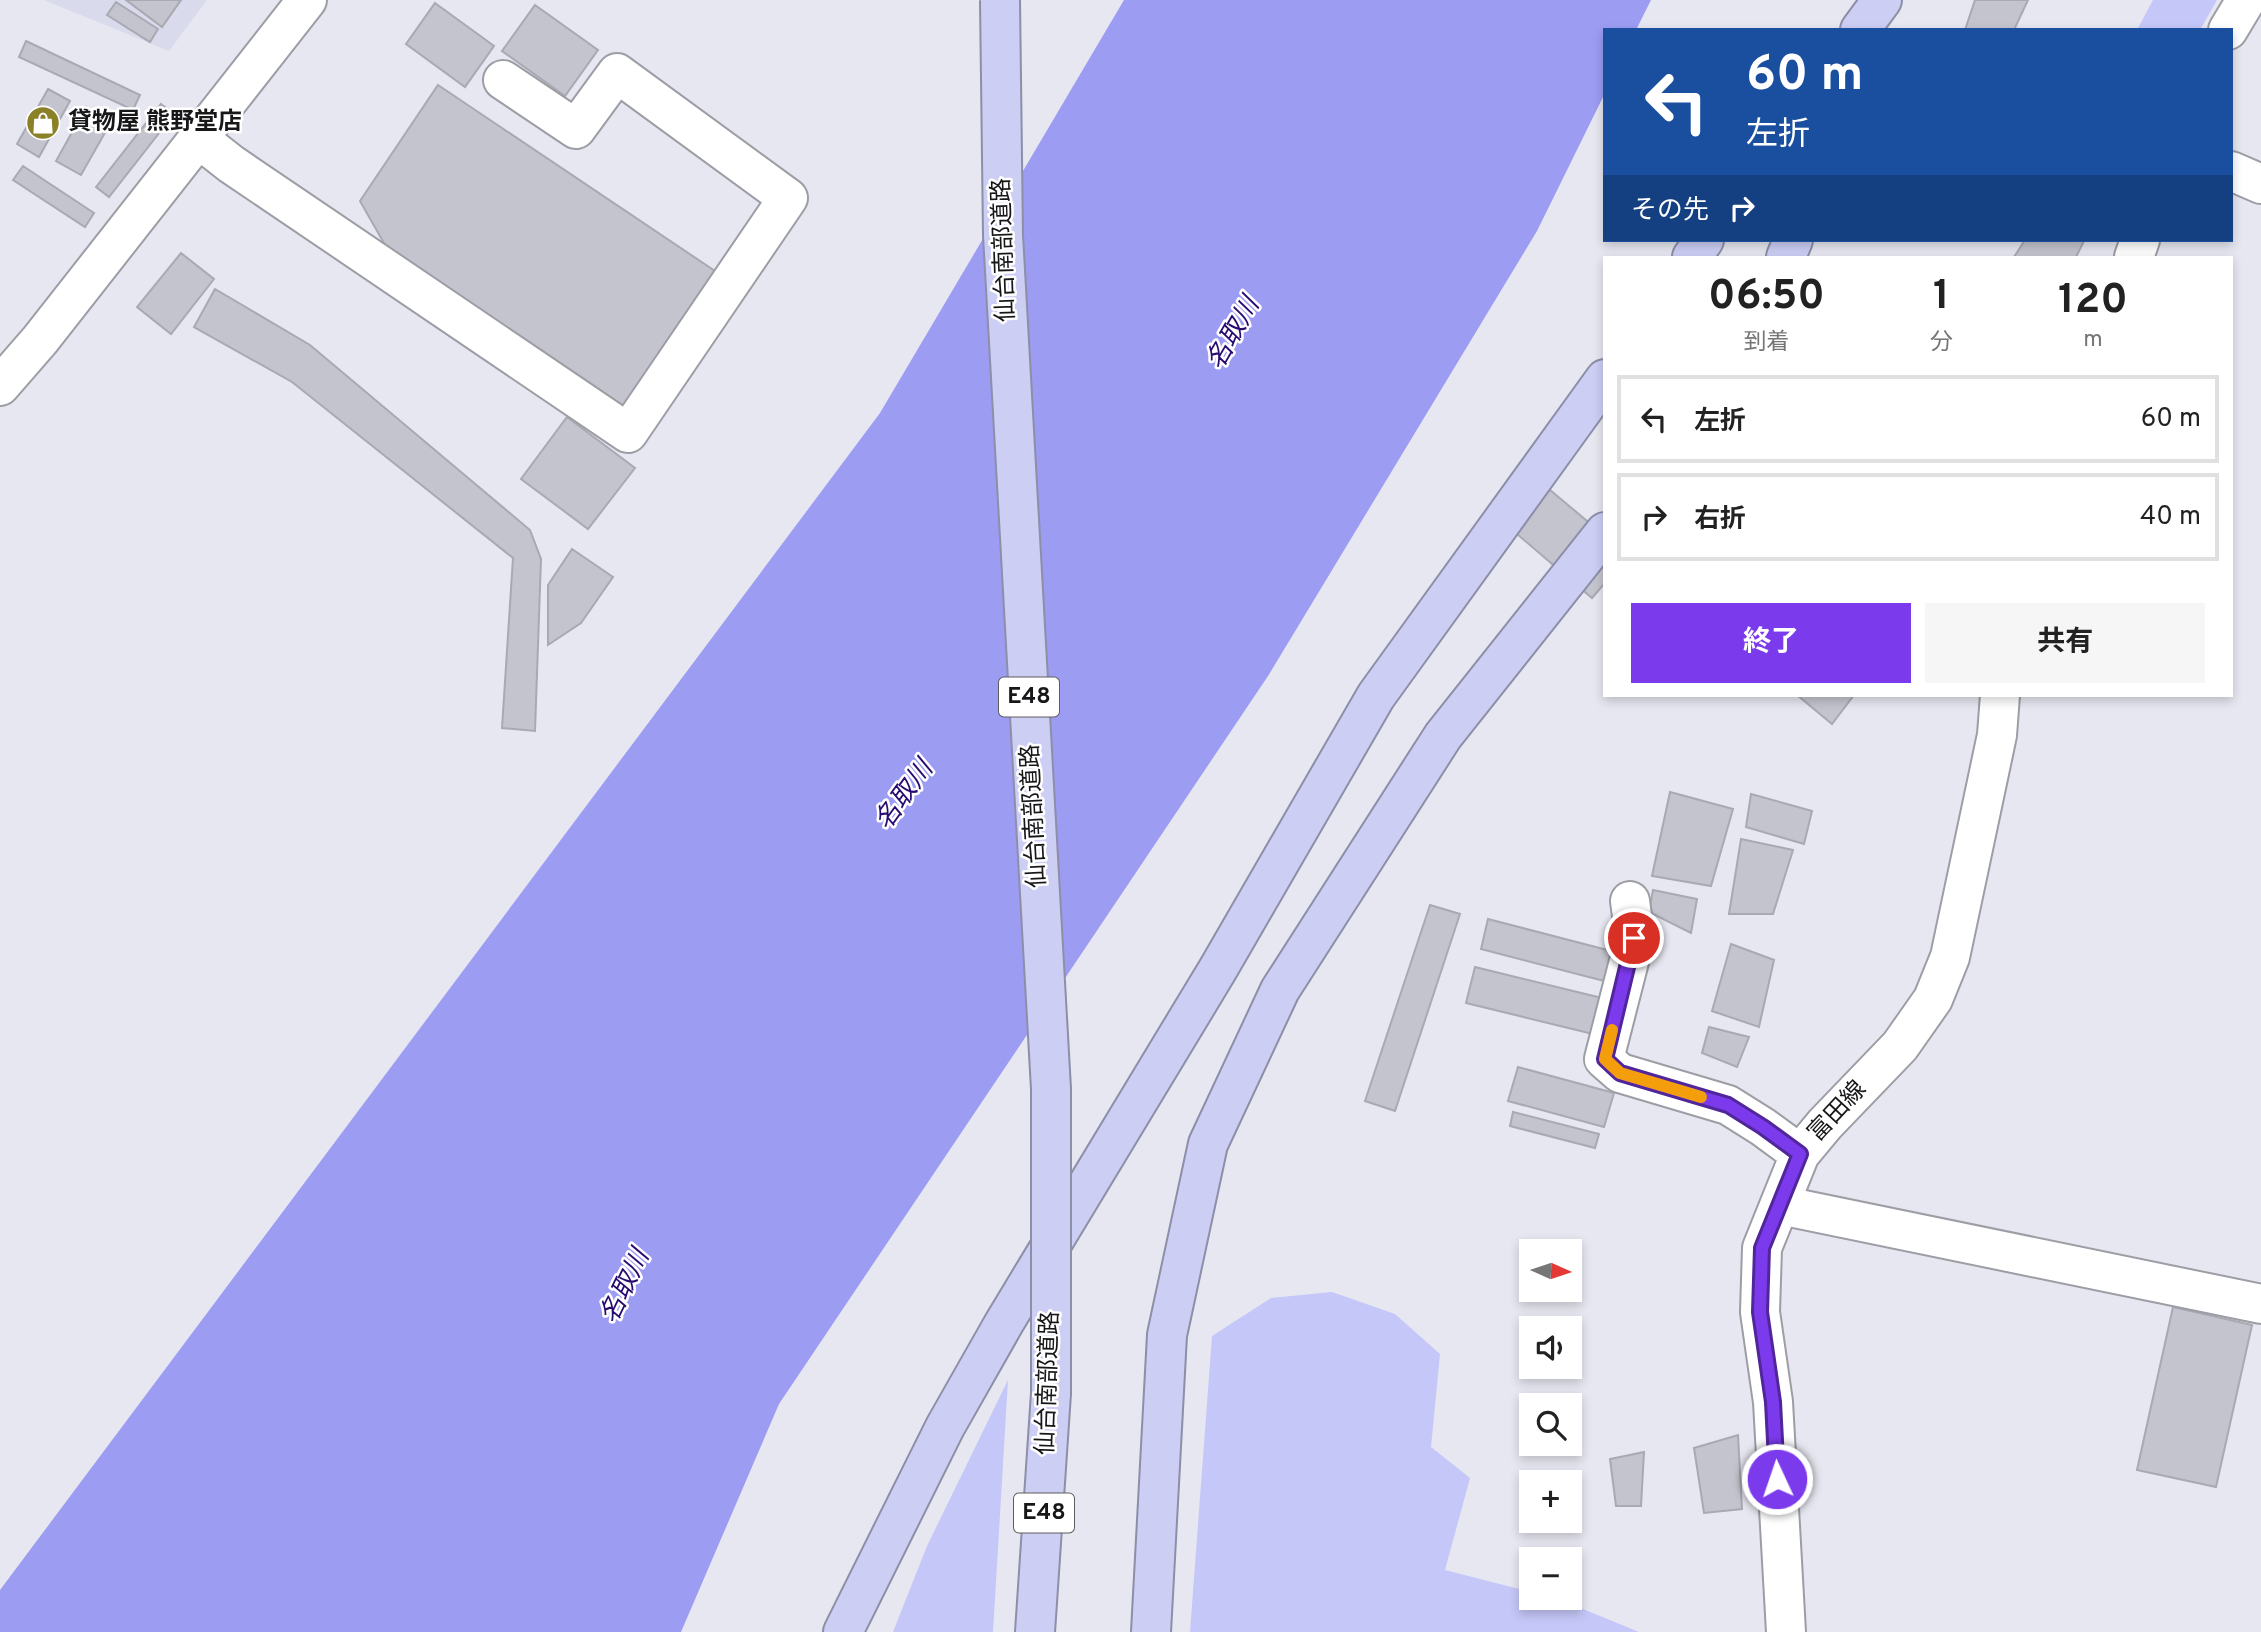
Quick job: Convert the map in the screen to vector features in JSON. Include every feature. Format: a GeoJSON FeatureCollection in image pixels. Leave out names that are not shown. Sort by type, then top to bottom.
{"type":"FeatureCollection","features":[{"type":"Feature","properties":{"kind":"highway","name":"仙台南部道路"},"geometry":{"type":"LineString","coordinates":[[1000,0],[1003,235],[1051,1089],[1051,1393],[1035,1632]]}},
{"type":"Feature","properties":{"kind":"highway"},"geometry":{"type":"LineString","coordinates":[[1861,28],[1882,0]]}},
{"type":"Feature","properties":{"kind":"highway"},"geometry":{"type":"LineString","coordinates":[[1879,28],[1890,0]]}},
{"type":"Feature","properties":{"kind":"highway"},"geometry":{"type":"LineString","coordinates":[[844,1632],[945,1427],[1004,1323],[1210,981],[1376,696],[1603,382]]}},
{"type":"Feature","properties":{"kind":"highway"},"geometry":{"type":"LineString","coordinates":[[1152,1632],[1167,1335],[1208,1144],[1280,990],[1436,748],[1603,535]]}},
{"type":"Feature","properties":{"kind":"street"},"geometry":{"type":"LineString","coordinates":[[0,386],[40,340],[307,0]]}},
{"type":"Feature","properties":{"kind":"street"},"geometry":{"type":"LineString","coordinates":[[2229,28],[2246,0]]}},
{"type":"Feature","properties":{"kind":"street"},"geometry":{"type":"LineString","coordinates":[[198,138],[231,164],[628,433],[788,198],[617,74],[576,129],[503,79]]}},
{"type":"Feature","properties":{"kind":"street"},"geometry":{"type":"LineString","coordinates":[[2233,171],[2261,184]]}},
{"type":"Feature","properties":{"kind":"street","name":"富田線"},"geometry":{"type":"LineString","coordinates":[[1786,1632],[1773,1402],[1760,1312],[1762,1248],[1800,1154],[1900,1045],[1933,999],[1950,957],[1997,735],[2000,697]]}},
{"type":"Feature","properties":{"kind":"street"},"geometry":{"type":"LineString","coordinates":[[1630,901],[1634,938],[1605,1059],[1620,1073],[1728,1105],[1800,1154]]}},
{"type":"Feature","properties":{"kind":"street"},"geometry":{"type":"LineString","coordinates":[[1780,1205],[2261,1304]]}},
{"type":"Feature","properties":{"kind":"shaded area"},"geometry":{"type":"Polygon","coordinates":[[[44,0],[207,0],[169,51],[44,0]]]}},
{"type":"Feature","properties":{"kind":"shaded area"},"geometry":{"type":"Polygon","coordinates":[[[2153,0],[2217,0],[2201,28],[2138,28],[2153,0]]]}},
{"type":"Feature","properties":{"kind":"shaded area"},"geometry":{"type":"Polygon","coordinates":[[[1332,1292],[1395,1314],[1440,1354],[1431,1447],[1470,1478],[1445,1570],[1519,1589],[1519,1610],[1582,1609],[1639,1632],[1190,1632],[1212,1336],[1271,1298],[1332,1292]]]}},
{"type":"Feature","properties":{"kind":"shaded area"},"geometry":{"type":"Polygon","coordinates":[[[1008,1380],[993,1632],[893,1632],[927,1546],[1008,1380]]]}},
{"type":"Feature","properties":{"kind":"water","name":"名取川"},"geometry":{"type":"Polygon","coordinates":[[[1124,0],[1651,0],[1637,28],[1603,28],[1603,97],[1537,231],[1268,676],[779,1404],[681,1632],[0,1632],[0,1590],[880,413],[1124,0]]]}},
{"type":"Feature","properties":{"kind":"building"},"geometry":{"type":"Polygon","coordinates":[[[126,0],[181,0],[162,27],[126,0]]]}},
{"type":"Feature","properties":{"kind":"building"},"geometry":{"type":"Polygon","coordinates":[[[1975,0],[2028,0],[2015,28],[1966,28],[1975,0]]]}},
{"type":"Feature","properties":{"kind":"building"},"geometry":{"type":"Polygon","coordinates":[[[116,2],[158,29],[150,42],[107,15],[116,2]]]}},
{"type":"Feature","properties":{"kind":"building"},"geometry":{"type":"Polygon","coordinates":[[[435,3],[494,46],[465,87],[406,44],[435,3]]]}},
{"type":"Feature","properties":{"kind":"building"},"geometry":{"type":"Polygon","coordinates":[[[535,5],[598,50],[565,96],[502,51],[535,5]]]}},
{"type":"Feature","properties":{"kind":"building"},"geometry":{"type":"Polygon","coordinates":[[[26,41],[140,95],[133,110],[19,57],[26,41]]]}},
{"type":"Feature","properties":{"kind":"building"},"geometry":{"type":"Polygon","coordinates":[[[438,85],[715,271],[620,413],[393,259],[360,201],[438,85]]]}},
{"type":"Feature","properties":{"kind":"building","name":"貸物屋 熊野堂店"},"geometry":{"type":"Polygon","coordinates":[[[48,89],[70,101],[39,157],[17,144],[48,89]]]}},
{"type":"Feature","properties":{"kind":"building"},"geometry":{"type":"Polygon","coordinates":[[[161,104],[174,114],[109,197],[96,187],[161,104]]]}},
{"type":"Feature","properties":{"kind":"building"},"geometry":{"type":"Polygon","coordinates":[[[86,107],[111,122],[81,175],[56,161],[86,107]]]}},
{"type":"Feature","properties":{"kind":"building"},"geometry":{"type":"Polygon","coordinates":[[[23,166],[94,213],[85,227],[13,180],[23,166]]]}},
{"type":"Feature","properties":{"kind":"building"},"geometry":{"type":"Polygon","coordinates":[[[2024,242],[2084,242],[2076,256],[2015,256],[2024,242]]]}},
{"type":"Feature","properties":{"kind":"building"},"geometry":{"type":"Polygon","coordinates":[[[181,253],[214,279],[171,334],[137,307],[181,253]]]}},
{"type":"Feature","properties":{"kind":"building"},"geometry":{"type":"Polygon","coordinates":[[[215,289],[310,345],[530,530],[541,559],[535,731],[502,728],[513,558],[292,382],[194,327],[215,289]]]}},
{"type":"Feature","properties":{"kind":"building"},"geometry":{"type":"Polygon","coordinates":[[[567,417],[635,468],[588,529],[521,479],[567,417]]]}},
{"type":"Feature","properties":{"kind":"building"},"geometry":{"type":"Polygon","coordinates":[[[1525,469],[1603,534],[1603,585],[1592,598],[1490,511],[1525,469]]]}},
{"type":"Feature","properties":{"kind":"building"},"geometry":{"type":"Polygon","coordinates":[[[572,549],[613,577],[581,623],[548,645],[548,585],[572,549]]]}},
{"type":"Feature","properties":{"kind":"building"},"geometry":{"type":"Polygon","coordinates":[[[1799,697],[1852,697],[1832,724],[1799,697]]]}},
{"type":"Feature","properties":{"kind":"building"},"geometry":{"type":"Polygon","coordinates":[[[1670,792],[1733,809],[1711,886],[1652,876],[1670,792]]]}},
{"type":"Feature","properties":{"kind":"building"},"geometry":{"type":"Polygon","coordinates":[[[1751,794],[1812,811],[1804,844],[1746,827],[1751,794]]]}},
{"type":"Feature","properties":{"kind":"building"},"geometry":{"type":"Polygon","coordinates":[[[1741,839],[1793,850],[1773,914],[1729,914],[1741,839]]]}},
{"type":"Feature","properties":{"kind":"building"},"geometry":{"type":"Polygon","coordinates":[[[1653,890],[1697,899],[1691,933],[1649,912],[1653,890]]]}},
{"type":"Feature","properties":{"kind":"building"},"geometry":{"type":"Polygon","coordinates":[[[1430,905],[1460,914],[1395,1111],[1365,1101],[1430,905]]]}},
{"type":"Feature","properties":{"kind":"building"},"geometry":{"type":"Polygon","coordinates":[[[1488,919],[1615,952],[1608,982],[1481,949],[1488,919]]]}},
{"type":"Feature","properties":{"kind":"building"},"geometry":{"type":"Polygon","coordinates":[[[1731,944],[1774,960],[1759,1027],[1712,1011],[1731,944]]]}},
{"type":"Feature","properties":{"kind":"building"},"geometry":{"type":"Polygon","coordinates":[[[1475,967],[1602,998],[1593,1034],[1466,1003],[1475,967]]]}},
{"type":"Feature","properties":{"kind":"building"},"geometry":{"type":"Polygon","coordinates":[[[1709,1027],[1749,1037],[1737,1067],[1702,1053],[1709,1027]]]}},
{"type":"Feature","properties":{"kind":"building"},"geometry":{"type":"Polygon","coordinates":[[[1518,1067],[1614,1093],[1604,1127],[1508,1101],[1518,1067]]]}},
{"type":"Feature","properties":{"kind":"building"},"geometry":{"type":"Polygon","coordinates":[[[1513,1112],[1599,1134],[1595,1148],[1510,1126],[1513,1112]]]}},
{"type":"Feature","properties":{"kind":"building"},"geometry":{"type":"Polygon","coordinates":[[[2173,1307],[2252,1325],[2216,1487],[2137,1470],[2173,1307]]]}},
{"type":"Feature","properties":{"kind":"building"},"geometry":{"type":"Polygon","coordinates":[[[1738,1435],[1742,1509],[1704,1513],[1694,1448],[1738,1435]]]}},
{"type":"Feature","properties":{"kind":"building"},"geometry":{"type":"Polygon","coordinates":[[[1644,1452],[1641,1506],[1616,1506],[1610,1459],[1644,1452]]]}},
{"type":"Feature","properties":{"kind":"slow traffic"},"geometry":{"type":"LineString","coordinates":[[1612,1030],[1605,1059],[1620,1073],[1701,1097]]}},
{"type":"Feature","properties":{"kind":"place","name":"貸物屋 熊野堂店"},"geometry":{"type":"Point","coordinates":[43,123]}},
{"type":"Feature","properties":{"kind":"route"},"geometry":{"type":"LineString","coordinates":[[1634,938],[1605,1059],[1620,1073],[1728,1105],[1800,1154],[1762,1248],[1760,1312],[1773,1402],[1777,1479]]}}]}
